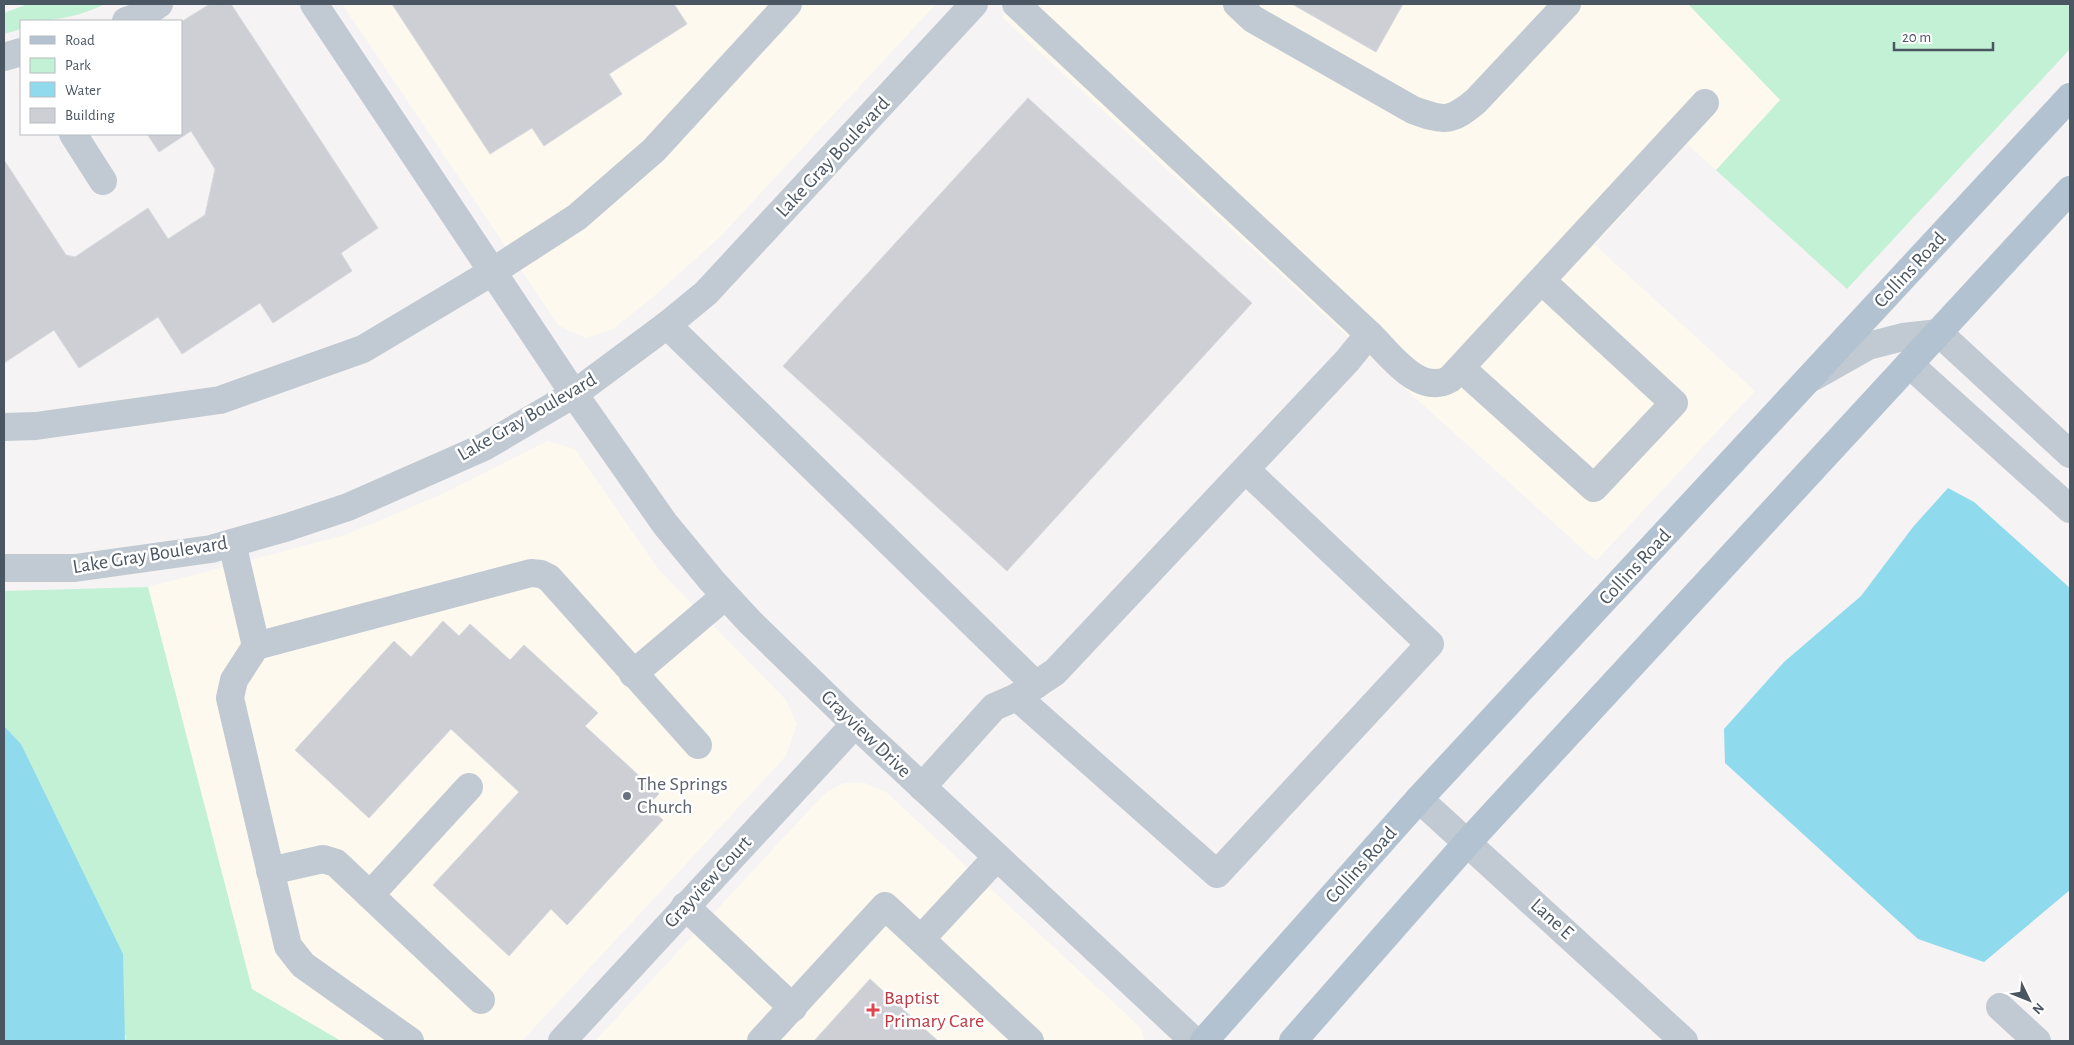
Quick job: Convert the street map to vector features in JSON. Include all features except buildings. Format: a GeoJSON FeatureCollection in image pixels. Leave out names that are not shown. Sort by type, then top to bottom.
{"type":"FeatureCollection","features":[{"type":"Feature","properties":{"kind":"main road","name":"Collins Road"},"geometry":{"type":"LineString","coordinates":[[1204,1041],[1420,799],[2070,97]]}},
{"type":"Feature","properties":{"kind":"main road"},"geometry":{"type":"LineString","coordinates":[[1293,1041],[1467,843],[2070,190]]}},
{"type":"Feature","properties":{"kind":"street"},"geometry":{"type":"LineString","coordinates":[[129,20],[143,15],[159,4]]}},
{"type":"Feature","properties":{"kind":"street","name":"Grayview Drive"},"geometry":{"type":"LineString","coordinates":[[314,4],[574,394],[665,524],[725,596],[855,724],[1194,1041]]}},
{"type":"Feature","properties":{"kind":"street"},"geometry":{"type":"LineString","coordinates":[[4,427],[36,426],[220,400],[363,349],[492,272],[577,217],[654,150],[788,4]]}},
{"type":"Feature","properties":{"kind":"street","name":"Lake Gray Boulevard"},"geometry":{"type":"LineString","coordinates":[[4,568],[75,568],[211,549],[288,527],[348,507],[484,447],[574,394],[667,325],[706,293],[974,4]]}},
{"type":"Feature","properties":{"kind":"street"},"geometry":{"type":"LineString","coordinates":[[1016,4],[1412,375],[1424,382],[1444,383],[1462,370],[1704,103]]}},
{"type":"Feature","properties":{"kind":"street"},"geometry":{"type":"LineString","coordinates":[[1237,4],[1262,23],[1413,110],[1438,119],[1450,118],[1461,113],[1476,101],[1567,4]]}},
{"type":"Feature","properties":{"kind":"street"},"geometry":{"type":"LineString","coordinates":[[4,57],[20,52]]}},
{"type":"Feature","properties":{"kind":"street"},"geometry":{"type":"LineString","coordinates":[[74,135],[103,181]]}},
{"type":"Feature","properties":{"kind":"street"},"geometry":{"type":"LineString","coordinates":[[1462,370],[1594,488],[1674,403],[1542,281]]}},
{"type":"Feature","properties":{"kind":"street"},"geometry":{"type":"LineString","coordinates":[[667,325],[1026,691],[1216,874],[1430,644],[1246,470]]}},
{"type":"Feature","properties":{"kind":"street"},"geometry":{"type":"LineString","coordinates":[[1808,381],[1868,346],[1903,337],[1939,333],[2070,454]]}},
{"type":"Feature","properties":{"kind":"street"},"geometry":{"type":"LineString","coordinates":[[922,787],[994,707],[1026,691],[1055,672],[1347,362],[1369,334]]}},
{"type":"Feature","properties":{"kind":"street"},"geometry":{"type":"LineString","coordinates":[[1909,364],[2070,510]]}},
{"type":"Feature","properties":{"kind":"street"},"geometry":{"type":"LineString","coordinates":[[232,543],[256,646]]}},
{"type":"Feature","properties":{"kind":"street"},"geometry":{"type":"LineString","coordinates":[[410,1041],[303,966],[295,956],[284,935],[230,698],[234,680],[256,646],[531,573],[541,574],[549,578],[698,745]]}},
{"type":"Feature","properties":{"kind":"street"},"geometry":{"type":"LineString","coordinates":[[633,674],[725,596]]}},
{"type":"Feature","properties":{"kind":"street","name":"Grayview Court"},"geometry":{"type":"LineString","coordinates":[[562,1041],[855,724]]}},
{"type":"Feature","properties":{"kind":"street"},"geometry":{"type":"LineString","coordinates":[[370,895],[468,787]]}},
{"type":"Feature","properties":{"kind":"street","name":"Lane E"},"geometry":{"type":"LineString","coordinates":[[1420,799],[1684,1041]]}},
{"type":"Feature","properties":{"kind":"street"},"geometry":{"type":"LineString","coordinates":[[921,939],[997,857]]}},
{"type":"Feature","properties":{"kind":"street"},"geometry":{"type":"LineString","coordinates":[[270,871],[323,859],[331,860],[481,1000]]}},
{"type":"Feature","properties":{"kind":"street"},"geometry":{"type":"LineString","coordinates":[[685,906],[793,1008]]}},
{"type":"Feature","properties":{"kind":"street"},"geometry":{"type":"LineString","coordinates":[[761,1041],[886,906],[1030,1041]]}},
{"type":"Feature","properties":{"kind":"street"},"geometry":{"type":"LineString","coordinates":[[2000,1007],[2037,1041]]}},
{"type":"Feature","properties":{"kind":"shaded area"},"geometry":{"type":"Polygon","coordinates":[[[342,4],[936,4],[720,237],[652,298],[613,329],[586,338],[559,326],[342,4]]]}},
{"type":"Feature","properties":{"kind":"shaded area"},"geometry":{"type":"Polygon","coordinates":[[[1014,4],[1688,4],[1781,100],[1716,170],[1687,144],[1595,245],[1755,391],[1596,561],[1372,359],[1002,17],[1014,4]]]}},
{"type":"Feature","properties":{"kind":"shaded area"},"geometry":{"type":"Polygon","coordinates":[[[547,441],[575,449],[659,570],[786,700],[797,724],[786,756],[522,1041],[341,1041],[252,989],[148,587],[345,535],[440,495],[547,441]]]}},
{"type":"Feature","properties":{"kind":"shaded area"},"geometry":{"type":"Polygon","coordinates":[[[843,783],[865,783],[886,792],[1140,1027],[1145,1041],[595,1041],[824,794],[843,783]]]}},
{"type":"Feature","properties":{"kind":"green space"},"geometry":{"type":"Polygon","coordinates":[[[28,4],[105,4],[84,13],[64,18],[20,20],[20,29],[4,34],[4,13],[28,4]]]}},
{"type":"Feature","properties":{"kind":"green space"},"geometry":{"type":"Polygon","coordinates":[[[1688,4],[2070,4],[2070,49],[1847,289],[1716,170],[1780,100],[1688,4]]]}},
{"type":"Feature","properties":{"kind":"green space"},"geometry":{"type":"Polygon","coordinates":[[[148,587],[252,989],[341,1041],[125,1041],[126,1037],[21,744],[4,726],[4,591],[148,587]]]}},
{"type":"Feature","properties":{"kind":"water"},"geometry":{"type":"Polygon","coordinates":[[[1948,488],[1974,502],[2070,588],[2070,890],[1984,962],[1918,939],[1725,763],[1724,729],[1784,662],[1861,596],[1913,527],[1948,488]]]}},
{"type":"Feature","properties":{"kind":"water"},"geometry":{"type":"Polygon","coordinates":[[[4,726],[21,744],[123,954],[125,1041],[4,1041],[4,726]]]}},
{"type":"Feature","properties":{"kind":"place","name":"The Springs Church"},"geometry":{"type":"Point","coordinates":[627,796]}},
{"type":"Feature","properties":{"kind":"place","name":"Baptist Primary Care"},"geometry":{"type":"Point","coordinates":[873,1010]}}]}
